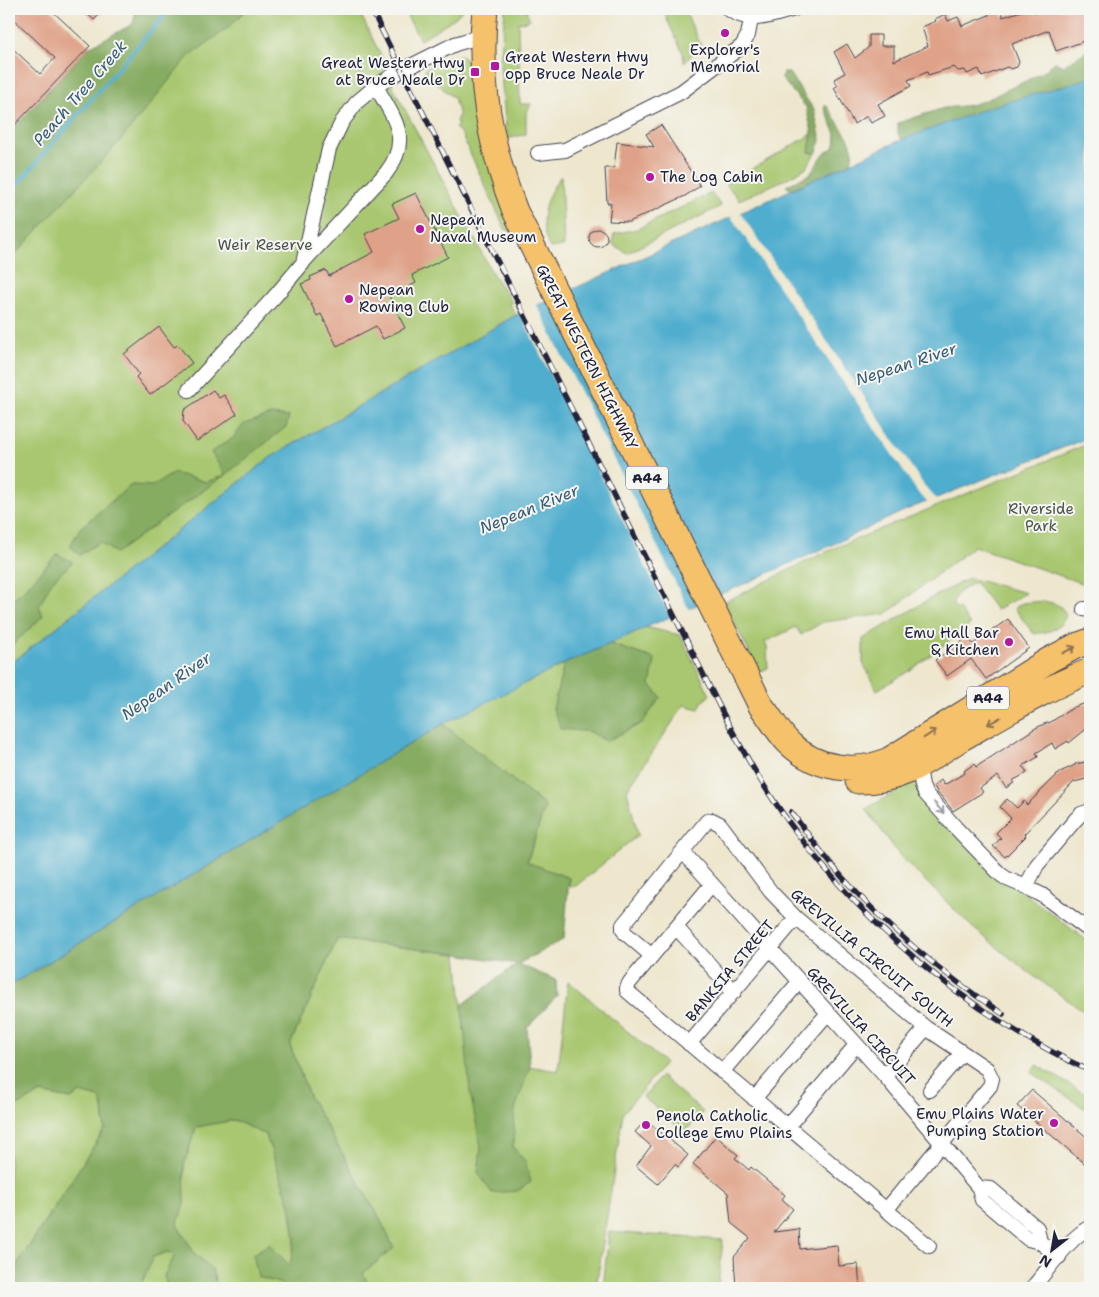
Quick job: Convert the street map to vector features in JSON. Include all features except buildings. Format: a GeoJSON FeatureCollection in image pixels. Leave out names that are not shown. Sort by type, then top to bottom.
{"type":"FeatureCollection","features":[{"type":"Feature","properties":{"kind":"highway","name":"A44"},"geometry":{"type":"LineString","coordinates":[[482,36],[485,9]]}},
{"type":"Feature","properties":{"kind":"highway","name":"GREAT WESTERN HIGHWAY"},"geometry":{"type":"LineString","coordinates":[[482,36],[484,84],[489,119],[510,198],[533,250],[761,706],[789,743],[810,758],[837,767],[869,767],[889,760],[1049,660],[1090,641]]}},
{"type":"Feature","properties":{"kind":"highway","name":"GREAT WESTERN HIGHWAY"},"geometry":{"type":"LineString","coordinates":[[761,706],[761,715],[779,742],[794,758],[822,774],[845,780],[877,780],[898,776],[919,766],[961,739],[1051,688],[1090,671]]}},
{"type":"Feature","properties":{"kind":"street"},"geometry":{"type":"LineString","coordinates":[[728,9],[752,19],[767,17],[794,9]]}},
{"type":"Feature","properties":{"kind":"street"},"geometry":{"type":"LineString","coordinates":[[538,154],[565,150],[681,92],[742,46],[748,35],[752,19]]}},
{"type":"Feature","properties":{"kind":"street"},"geometry":{"type":"LineString","coordinates":[[302,263],[329,149],[349,112],[357,102],[376,86],[397,73],[455,44],[482,36]]}},
{"type":"Feature","properties":{"kind":"street"},"geometry":{"type":"LineString","coordinates":[[189,390],[386,172],[398,153],[400,136],[376,86]]}},
{"type":"Feature","properties":{"kind":"street"},"geometry":{"type":"LineString","coordinates":[[919,766],[925,793],[1000,874],[1042,895],[1090,931]]}},
{"type":"Feature","properties":{"kind":"street"},"geometry":{"type":"LineString","coordinates":[[1026,887],[1037,866],[1076,819],[1090,811]]}},
{"type":"Feature","properties":{"kind":"street","name":"GREVILLIA CIRCUIT SOUTH"},"geometry":{"type":"LineString","coordinates":[[683,852],[707,821],[716,821],[731,837],[772,892],[796,918],[926,1028],[987,1069],[992,1076],[990,1086],[941,1142]]}},
{"type":"Feature","properties":{"kind":"street"},"geometry":{"type":"LineString","coordinates":[[652,956],[625,933],[623,925],[683,852]]}},
{"type":"Feature","properties":{"kind":"street","name":"GREVILLIA CIRCUIT"},"geometry":{"type":"LineString","coordinates":[[683,852],[941,1142],[979,1188],[982,1200],[1028,1239],[1040,1242],[1058,1257]]}},
{"type":"Feature","properties":{"kind":"street"},"geometry":{"type":"LineString","coordinates":[[712,884],[627,987],[631,995],[929,1246]]}},
{"type":"Feature","properties":{"kind":"street","name":"BANKSIA STREET"},"geometry":{"type":"LineString","coordinates":[[689,1044],[796,918]]}},
{"type":"Feature","properties":{"kind":"street"},"geometry":{"type":"LineString","coordinates":[[676,927],[734,992]]}},
{"type":"Feature","properties":{"kind":"street"},"geometry":{"type":"LineString","coordinates":[[722,1072],[799,982]]}},
{"type":"Feature","properties":{"kind":"street"},"geometry":{"type":"LineString","coordinates":[[754,1099],[828,1013]]}},
{"type":"Feature","properties":{"kind":"street"},"geometry":{"type":"LineString","coordinates":[[884,1076],[926,1028]]}},
{"type":"Feature","properties":{"kind":"street"},"geometry":{"type":"LineString","coordinates":[[787,1127],[856,1045]]}},
{"type":"Feature","properties":{"kind":"street"},"geometry":{"type":"LineString","coordinates":[[930,1090],[962,1053]]}},
{"type":"Feature","properties":{"kind":"street"},"geometry":{"type":"LineString","coordinates":[[886,1210],[941,1142]]}},
{"type":"Feature","properties":{"kind":"street"},"geometry":{"type":"LineString","coordinates":[[1032,1288],[1080,1233],[1090,1226]]}},
{"type":"Feature","properties":{"kind":"green space"},"geometry":{"type":"Polygon","coordinates":[[[136,9],[247,9],[229,27],[188,57],[119,142],[9,261],[9,133],[89,47],[133,24],[136,9]]]}},
{"type":"Feature","properties":{"kind":"green space","name":"Weir Reserve"},"geometry":{"type":"Polygon","coordinates":[[[189,9],[358,9],[386,66],[395,91],[494,276],[512,302],[509,303],[516,315],[271,457],[9,665],[9,248],[189,9]]]}},
{"type":"Feature","properties":{"kind":"green space"},"geometry":{"type":"Polygon","coordinates":[[[403,9],[463,9],[456,17],[420,40],[403,9]]]}},
{"type":"Feature","properties":{"kind":"green space"},"geometry":{"type":"Polygon","coordinates":[[[505,9],[529,9],[526,11],[530,19],[518,22],[520,104],[531,104],[526,113],[526,134],[507,139],[500,64],[505,9]]]}},
{"type":"Feature","properties":{"kind":"green space"},"geometry":{"type":"Polygon","coordinates":[[[662,9],[684,9],[701,45],[684,63],[683,53],[662,9]]]}},
{"type":"Feature","properties":{"kind":"green space"},"geometry":{"type":"Polygon","coordinates":[[[1085,52],[1090,52],[1090,82],[905,144],[898,134],[898,123],[944,108],[971,105],[986,100],[1042,73],[1055,62],[1063,66],[1085,52]]]}},
{"type":"Feature","properties":{"kind":"green space"},"geometry":{"type":"Polygon","coordinates":[[[461,55],[465,59],[471,73],[476,113],[483,143],[516,229],[511,232],[505,229],[461,133],[455,128],[458,125],[456,121],[459,115],[454,98],[429,77],[425,69],[444,58],[456,58],[461,55]]]}},
{"type":"Feature","properties":{"kind":"green space"},"geometry":{"type":"Polygon","coordinates":[[[783,72],[789,73],[814,110],[821,140],[816,154],[809,152],[812,132],[806,107],[782,79],[783,72]]]}},
{"type":"Feature","properties":{"kind":"green space"},"geometry":{"type":"Polygon","coordinates":[[[826,105],[849,139],[853,151],[851,164],[790,189],[786,186],[810,174],[823,155],[835,146],[836,134],[824,107],[826,105]]]}},
{"type":"Feature","properties":{"kind":"green space"},"geometry":{"type":"Polygon","coordinates":[[[812,134],[809,152],[815,153],[807,167],[788,178],[739,200],[726,184],[812,134]]]}},
{"type":"Feature","properties":{"kind":"green space"},"geometry":{"type":"Polygon","coordinates":[[[561,176],[564,246],[550,248],[544,229],[544,210],[555,184],[561,176]]]}},
{"type":"Feature","properties":{"kind":"green space"},"geometry":{"type":"Polygon","coordinates":[[[711,193],[721,206],[627,253],[612,244],[614,234],[637,229],[711,193]]]}},
{"type":"Feature","properties":{"kind":"green space"},"geometry":{"type":"Polygon","coordinates":[[[271,415],[289,417],[286,427],[225,475],[211,452],[233,438],[244,424],[271,415]]]}},
{"type":"Feature","properties":{"kind":"green space","name":"Riverside Park"},"geometry":{"type":"Polygon","coordinates":[[[1090,443],[1090,586],[974,546],[886,614],[823,622],[801,635],[796,627],[765,642],[768,668],[759,672],[724,602],[832,549],[1090,443]]]}},
{"type":"Feature","properties":{"kind":"green space"},"geometry":{"type":"Polygon","coordinates":[[[174,473],[206,482],[225,475],[116,553],[99,542],[80,555],[70,546],[80,528],[131,485],[152,486],[174,473]]]}},
{"type":"Feature","properties":{"kind":"green space"},"geometry":{"type":"Polygon","coordinates":[[[57,554],[73,562],[52,581],[39,606],[43,616],[9,648],[9,602],[24,590],[57,554]]]}},
{"type":"Feature","properties":{"kind":"green space"},"geometry":{"type":"Polygon","coordinates":[[[969,578],[1026,593],[996,610],[975,582],[967,587],[954,598],[953,607],[960,610],[970,625],[911,670],[877,690],[863,663],[863,639],[969,578]]]}},
{"type":"Feature","properties":{"kind":"green space"},"geometry":{"type":"Polygon","coordinates":[[[1043,601],[1060,606],[1066,615],[1057,627],[1034,634],[1014,608],[1022,603],[1043,601]]]}},
{"type":"Feature","properties":{"kind":"green space"},"geometry":{"type":"Polygon","coordinates":[[[645,627],[680,635],[710,695],[702,702],[699,709],[684,705],[627,790],[638,835],[576,886],[569,886],[569,878],[527,863],[545,806],[443,724],[564,664],[553,709],[606,741],[642,723],[655,659],[610,644],[645,627]]]}},
{"type":"Feature","properties":{"kind":"green space"},"geometry":{"type":"Polygon","coordinates":[[[610,644],[655,659],[650,685],[661,697],[642,723],[606,741],[591,732],[561,729],[553,709],[564,664],[610,644]]]}},
{"type":"Feature","properties":{"kind":"green space"},"geometry":{"type":"Polygon","coordinates":[[[443,724],[545,806],[527,862],[569,878],[564,939],[518,964],[556,980],[557,996],[527,1028],[530,1066],[515,1109],[513,1147],[525,1161],[531,1182],[517,1191],[492,1193],[478,1172],[481,1147],[470,1092],[462,1005],[517,964],[457,954],[337,939],[290,1045],[309,1096],[379,1217],[394,1248],[363,1273],[370,1288],[284,1288],[282,1284],[258,1277],[253,1254],[269,1244],[290,1266],[295,1238],[290,1205],[266,1135],[234,1120],[196,1127],[184,1165],[185,1203],[177,1225],[195,1254],[212,1269],[217,1288],[168,1288],[164,1276],[175,1255],[167,1252],[153,1257],[142,1283],[143,1288],[9,1288],[9,1277],[105,1129],[100,1098],[80,1093],[71,1099],[41,1093],[9,1110],[9,986],[443,724]]]}},
{"type":"Feature","properties":{"kind":"green space"},"geometry":{"type":"Polygon","coordinates":[[[916,780],[1023,892],[1090,943],[1090,1014],[1028,972],[972,927],[900,856],[866,809],[916,780]]]}},
{"type":"Feature","properties":{"kind":"green space"},"geometry":{"type":"Polygon","coordinates":[[[337,939],[457,954],[467,1056],[558,1071],[568,981],[665,1063],[623,1113],[596,1288],[370,1288],[363,1273],[394,1248],[379,1217],[309,1096],[290,1045],[337,939]]]}},
{"type":"Feature","properties":{"kind":"green space"},"geometry":{"type":"Polygon","coordinates":[[[1037,1065],[1090,1097],[1090,1112],[1031,1072],[1037,1065]]]}},
{"type":"Feature","properties":{"kind":"green space"},"geometry":{"type":"Polygon","coordinates":[[[661,1076],[703,1112],[685,1132],[643,1097],[661,1076]]]}},
{"type":"Feature","properties":{"kind":"green space"},"geometry":{"type":"Polygon","coordinates":[[[41,1093],[71,1099],[80,1093],[100,1098],[105,1129],[9,1277],[9,1110],[41,1093]]]}},
{"type":"Feature","properties":{"kind":"green space"},"geometry":{"type":"Polygon","coordinates":[[[234,1120],[266,1135],[290,1205],[295,1238],[290,1266],[258,1277],[282,1284],[284,1288],[217,1288],[212,1269],[195,1254],[177,1225],[185,1203],[184,1165],[196,1127],[234,1120]]]}},
{"type":"Feature","properties":{"kind":"green space"},"geometry":{"type":"Polygon","coordinates":[[[609,1232],[723,1240],[718,1288],[603,1288],[609,1232]]]}},
{"type":"Feature","properties":{"kind":"green space"},"geometry":{"type":"Polygon","coordinates":[[[167,1252],[175,1255],[164,1276],[168,1288],[143,1288],[141,1283],[153,1257],[167,1252]]]}},
{"type":"Feature","properties":{"kind":"water","name":"Nepean River"},"geometry":{"type":"Polygon","coordinates":[[[1090,78],[1090,437],[906,510],[564,664],[443,724],[9,986],[9,665],[271,457],[516,315],[896,142],[990,107],[1090,78]]]}},
{"type":"Feature","properties":{"kind":"pier"},"geometry":{"type":"Polygon","coordinates":[[[739,211],[923,484],[937,500],[928,503],[919,494],[730,215],[739,211]]]}},
{"type":"Feature","properties":{"kind":"pier"},"geometry":{"type":"Polygon","coordinates":[[[536,303],[689,610],[671,618],[519,311],[536,303]]]}},
{"type":"Feature","properties":{"kind":"waterway","name":"Peach Tree Creek"},"geometry":{"type":"LineString","coordinates":[[9,194],[170,9]]}},
{"type":"Feature","properties":{"kind":"railway"},"geometry":{"type":"LineString","coordinates":[[371,9],[719,705],[739,744],[774,801],[805,844],[839,884],[875,922],[914,957],[955,990],[998,1020],[1043,1047],[1090,1071]]}},
{"type":"Feature","properties":{"kind":"railway"},"geometry":{"type":"LineString","coordinates":[[791,812],[836,870],[880,916],[939,968],[1003,1014]]}},
{"type":"Feature","properties":{"kind":"place","name":"Explorer's Memorial"},"geometry":{"type":"Point","coordinates":[725,33]}},
{"type":"Feature","properties":{"kind":"place","name":"Great Western Hwy opp Bruce Neale Dr"},"geometry":{"type":"Point","coordinates":[495,66]}},
{"type":"Feature","properties":{"kind":"place","name":"Great Western Hwy at Bruce Neale Dr"},"geometry":{"type":"Point","coordinates":[475,72]}},
{"type":"Feature","properties":{"kind":"place","name":"The Log Cabin"},"geometry":{"type":"Point","coordinates":[650,177]}},
{"type":"Feature","properties":{"kind":"place","name":"Nepean Naval Museum"},"geometry":{"type":"Point","coordinates":[420,229]}},
{"type":"Feature","properties":{"kind":"place","name":"Nepean Rowing Club"},"geometry":{"type":"Point","coordinates":[349,299]}},
{"type":"Feature","properties":{"kind":"place","name":"Emu Hall Bar & Kitchen"},"geometry":{"type":"Point","coordinates":[1009,642]}},
{"type":"Feature","properties":{"kind":"place","name":"Emu Plains Water Pumping Station"},"geometry":{"type":"Point","coordinates":[1054,1123]}},
{"type":"Feature","properties":{"kind":"place","name":"Penola Catholic College Emu Plains"},"geometry":{"type":"Point","coordinates":[646,1125]}}]}
